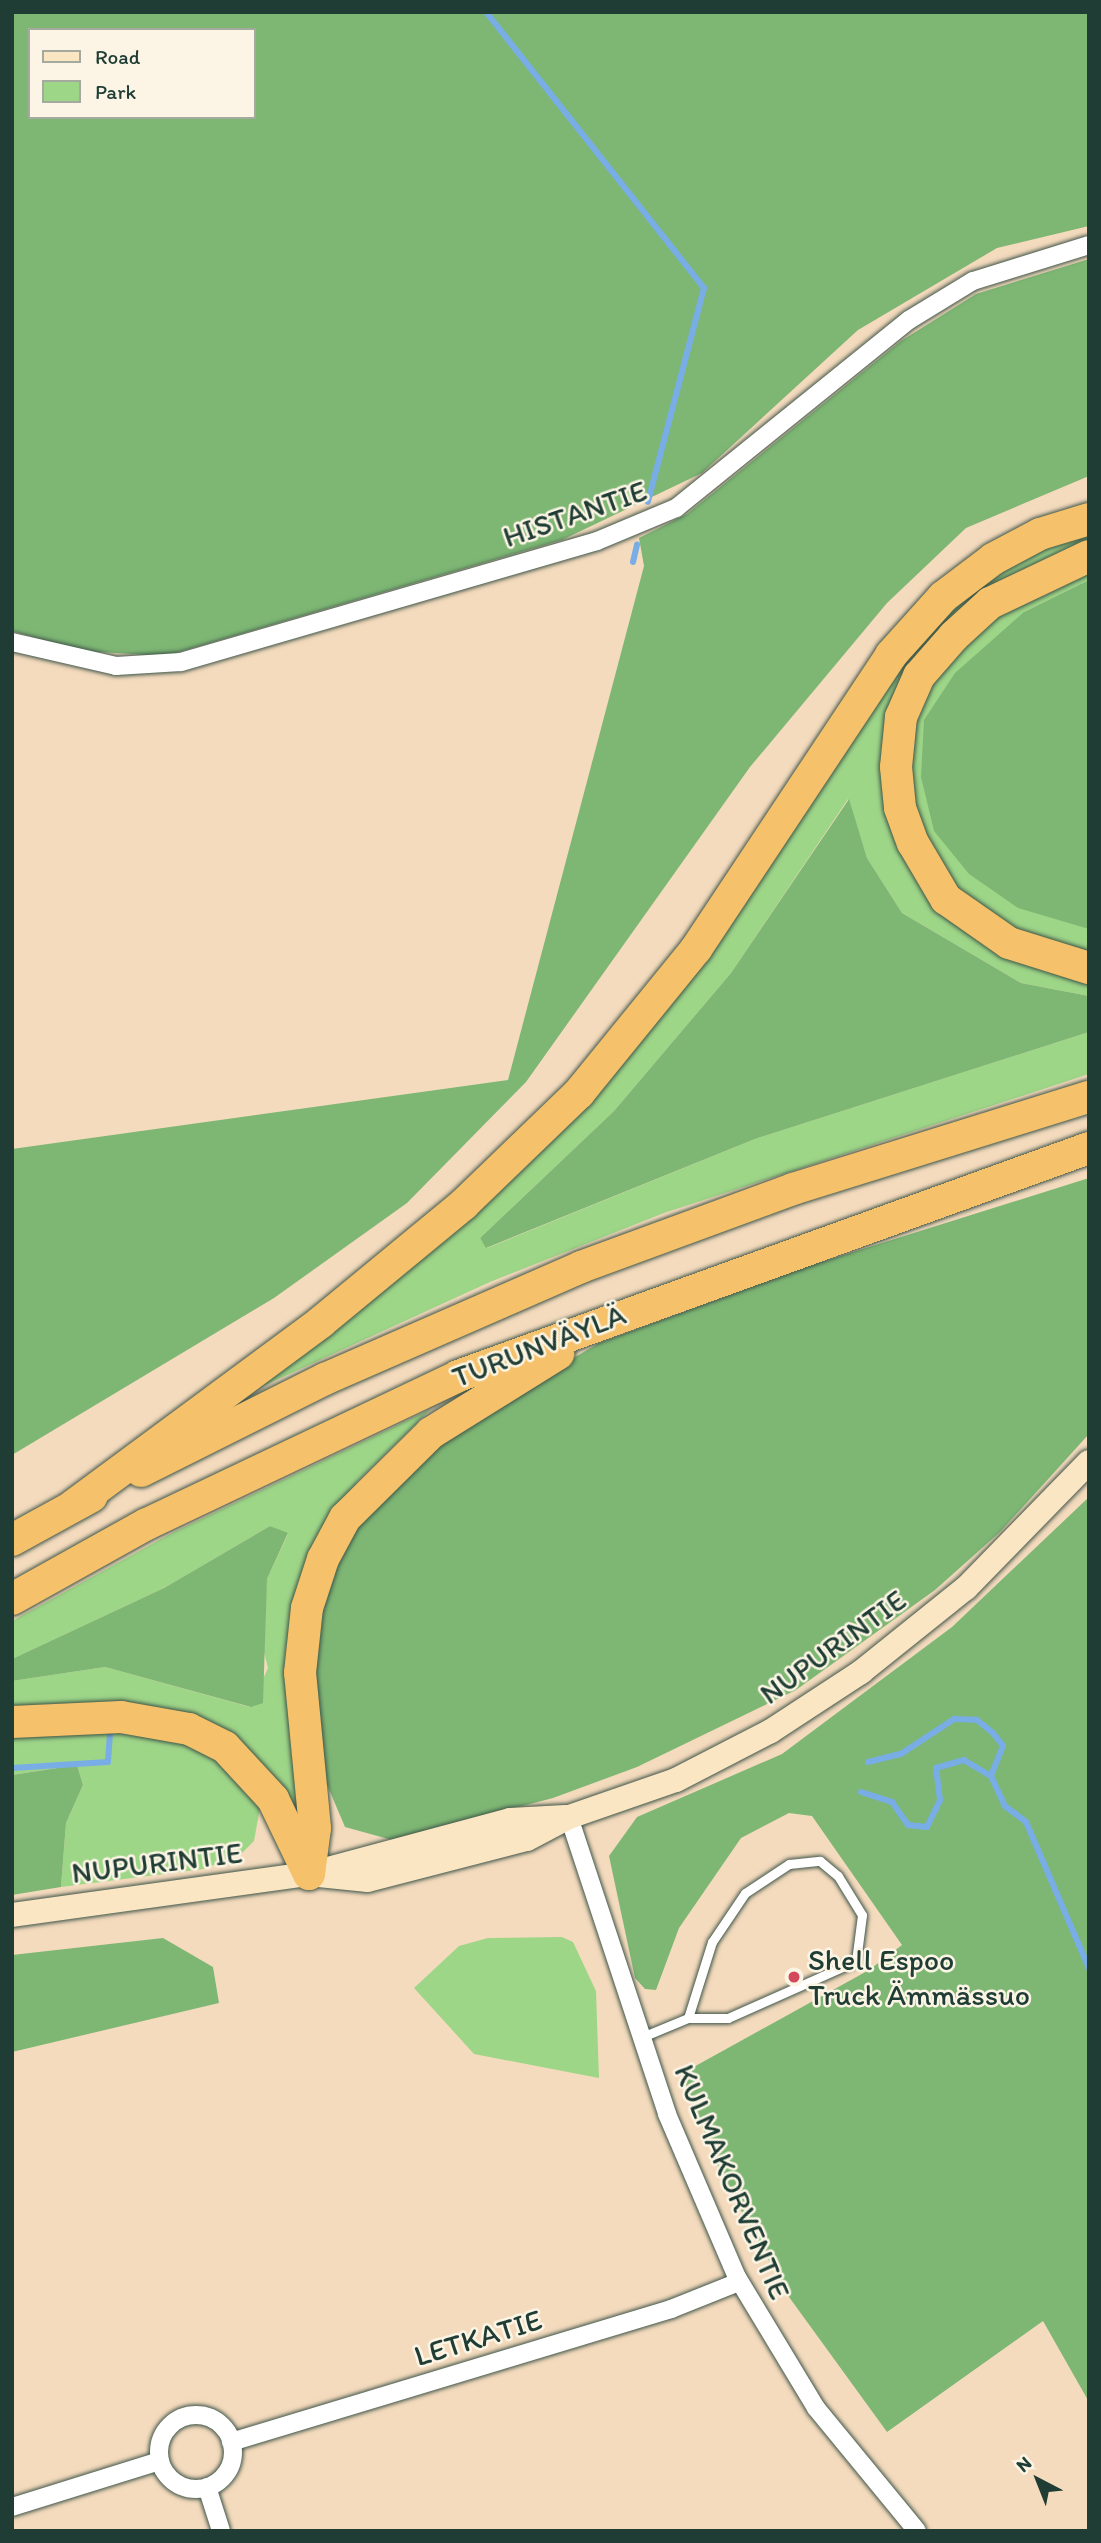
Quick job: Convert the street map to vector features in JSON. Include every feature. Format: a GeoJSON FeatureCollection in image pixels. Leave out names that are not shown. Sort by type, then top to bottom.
{"type":"FeatureCollection","features":[{"type":"Feature","properties":{"kind":"highway"},"geometry":{"type":"LineString","coordinates":[[74,1505],[321,1322],[464,1204],[579,1093],[696,949],[891,655],[943,597],[993,559],[1040,534],[1089,519]]}},
{"type":"Feature","properties":{"kind":"highway"},"geometry":{"type":"LineString","coordinates":[[1089,555],[990,603],[954,636],[919,676],[901,717],[897,766],[905,820],[926,874],[946,899],[1009,943],[1089,968]]}},
{"type":"Feature","properties":{"kind":"highway","name":"TURUNVÄYLÄ"},"geometry":{"type":"LineString","coordinates":[[12,1540],[74,1505],[325,1379],[581,1267],[793,1189],[1089,1097]]}},
{"type":"Feature","properties":{"kind":"highway","name":"TURUNVÄYLÄ"},"geometry":{"type":"LineString","coordinates":[[12,1599],[347,1425],[597,1322],[1089,1148]]}},
{"type":"Feature","properties":{"kind":"highway"},"geometry":{"type":"LineString","coordinates":[[309,1874],[315,1828],[300,1673],[307,1608],[323,1559],[345,1518],[431,1433],[597,1322]]}},
{"type":"Feature","properties":{"kind":"highway"},"geometry":{"type":"LineString","coordinates":[[12,1722],[121,1717],[188,1729],[225,1747],[273,1799],[309,1874]]}},
{"type":"Feature","properties":{"kind":"main road","name":"NUPURINTIE"},"geometry":{"type":"LineString","coordinates":[[12,1915],[309,1874],[349,1880],[401,1873],[527,1839],[569,1817],[676,1780],[771,1731],[860,1672],[966,1588],[1089,1462]]}},
{"type":"Feature","properties":{"kind":"street","name":"HISTANTIE"},"geometry":{"type":"LineString","coordinates":[[12,642],[116,666],[181,662],[618,533],[676,508],[715,480],[909,320],[973,281],[1089,245]]}},
{"type":"Feature","properties":{"kind":"street","name":"KULMAKORVENTIE"},"geometry":{"type":"LineString","coordinates":[[569,1817],[642,2037],[739,2281],[816,2408],[917,2531]]}},
{"type":"Feature","properties":{"kind":"street","name":"LETKATIE"},"geometry":{"type":"LineString","coordinates":[[231,2442],[671,2309],[739,2281]]}},
{"type":"Feature","properties":{"kind":"street"},"geometry":{"type":"LineString","coordinates":[[189,2416],[213,2419],[231,2442],[227,2472],[208,2487],[172,2481],[160,2461],[168,2427],[189,2416]]}},
{"type":"Feature","properties":{"kind":"street"},"geometry":{"type":"LineString","coordinates":[[12,2507],[160,2461]]}},
{"type":"Feature","properties":{"kind":"street"},"geometry":{"type":"LineString","coordinates":[[208,2487],[221,2531]]}},
{"type":"Feature","properties":{"kind":"lane"},"geometry":{"type":"LineString","coordinates":[[642,2037],[688,2018],[728,2018],[856,1961],[862,1915],[838,1876],[820,1861],[789,1864],[745,1893],[712,1942],[688,2018]]}},
{"type":"Feature","properties":{"kind":"green space"},"geometry":{"type":"Polygon","coordinates":[[[12,12],[1089,12],[1089,226],[997,248],[858,330],[702,473],[562,540],[165,656],[83,651],[12,631],[12,12]]]}},
{"type":"Feature","properties":{"kind":"green space"},"geometry":{"type":"Polygon","coordinates":[[[1089,259],[1089,476],[966,528],[887,603],[750,767],[526,1082],[407,1203],[274,1298],[12,1455],[12,1149],[508,1080],[644,566],[639,538],[687,514],[901,341],[976,294],[1089,259]]]}},
{"type":"Feature","properties":{"kind":"green space"},"geometry":{"type":"Polygon","coordinates":[[[1089,531],[1089,544],[903,684],[905,856],[1089,978],[1089,996],[1021,983],[902,913],[867,858],[848,799],[731,973],[614,1111],[480,1238],[487,1248],[755,1139],[1089,1032],[1089,1074],[664,1213],[490,1282],[239,1397],[556,1128],[886,677],[962,594],[1051,542],[1089,531]]]}},
{"type":"Feature","properties":{"kind":"green space"},"geometry":{"type":"Polygon","coordinates":[[[1089,565],[1089,580],[1024,612],[1089,929],[1089,959],[1008,930],[942,879],[909,802],[911,717],[932,672],[978,623],[1089,565]]]}},
{"type":"Feature","properties":{"kind":"green space"},"geometry":{"type":"Polygon","coordinates":[[[1089,580],[1089,929],[1018,908],[969,874],[934,831],[921,777],[924,720],[955,673],[1024,612],[1089,580]]]}},
{"type":"Feature","properties":{"kind":"green space"},"geometry":{"type":"Polygon","coordinates":[[[849,799],[867,858],[902,913],[1021,983],[1089,996],[1089,1032],[755,1139],[486,1248],[480,1238],[614,1111],[731,973],[849,799]]]}},
{"type":"Feature","properties":{"kind":"green space"},"geometry":{"type":"Polygon","coordinates":[[[1089,1178],[1089,1434],[1000,1532],[935,1590],[796,1690],[637,1767],[553,1798],[392,1840],[345,1827],[325,1780],[311,1644],[329,1572],[358,1523],[395,1480],[485,1410],[599,1343],[812,1265],[1089,1178]]]}},
{"type":"Feature","properties":{"kind":"green space"},"geometry":{"type":"Polygon","coordinates":[[[431,1409],[358,1481],[323,1529],[302,1580],[286,1647],[307,1826],[251,1754],[12,1712],[12,1681],[105,1667],[250,1707],[268,1668],[260,1636],[267,1579],[288,1534],[270,1526],[164,1588],[12,1659],[12,1621],[172,1533],[431,1409]]]}},
{"type":"Feature","properties":{"kind":"green space"},"geometry":{"type":"Polygon","coordinates":[[[1089,1497],[1089,2402],[1043,2321],[887,2432],[789,2297],[721,2174],[686,2086],[690,2069],[869,1970],[902,1945],[812,1816],[789,1813],[741,1838],[679,1928],[656,1990],[645,1989],[635,1978],[609,1856],[637,1817],[782,1754],[952,1627],[1089,1497]]]}},
{"type":"Feature","properties":{"kind":"green space"},"geometry":{"type":"Polygon","coordinates":[[[270,1526],[288,1533],[267,1579],[263,1703],[251,1707],[105,1667],[12,1681],[12,1659],[164,1588],[270,1526]]]}},
{"type":"Feature","properties":{"kind":"green space"},"geometry":{"type":"Polygon","coordinates":[[[101,1728],[193,1745],[225,1765],[260,1808],[254,1841],[240,1855],[203,1869],[61,1887],[66,1823],[83,1785],[77,1765],[12,1775],[12,1736],[101,1728]]]}},
{"type":"Feature","properties":{"kind":"green space"},"geometry":{"type":"Polygon","coordinates":[[[77,1765],[83,1785],[66,1823],[61,1887],[12,1895],[12,1775],[77,1765]]]}},
{"type":"Feature","properties":{"kind":"green space"},"geometry":{"type":"Polygon","coordinates":[[[562,1937],[573,1942],[596,1991],[599,2078],[474,2054],[414,1988],[459,1946],[488,1938],[562,1937]]]}},
{"type":"Feature","properties":{"kind":"green space"},"geometry":{"type":"Polygon","coordinates":[[[163,1938],[213,1967],[219,2003],[12,2052],[12,1955],[163,1938]]]}},
{"type":"Feature","properties":{"kind":"waterway"},"geometry":{"type":"LineString","coordinates":[[486,12],[704,288],[648,502]]}},
{"type":"Feature","properties":{"kind":"waterway"},"geometry":{"type":"LineString","coordinates":[[633,562],[637,544]]}},
{"type":"Feature","properties":{"kind":"waterway"},"geometry":{"type":"LineString","coordinates":[[868,1762],[901,1754],[954,1719],[977,1720],[993,1733],[1003,1746],[991,1776],[1005,1806],[1026,1822],[1089,1968]]}},
{"type":"Feature","properties":{"kind":"waterway"},"geometry":{"type":"LineString","coordinates":[[12,1768],[108,1762],[110,1732]]}},
{"type":"Feature","properties":{"kind":"waterway"},"geometry":{"type":"LineString","coordinates":[[861,1792],[892,1802],[908,1825],[927,1827],[940,1800],[936,1768],[964,1760],[991,1776]]}},
{"type":"Feature","properties":{"kind":"place","name":"Shell Espoo Truck Ämmässuo"},"geometry":{"type":"Point","coordinates":[794,1977]}}]}
